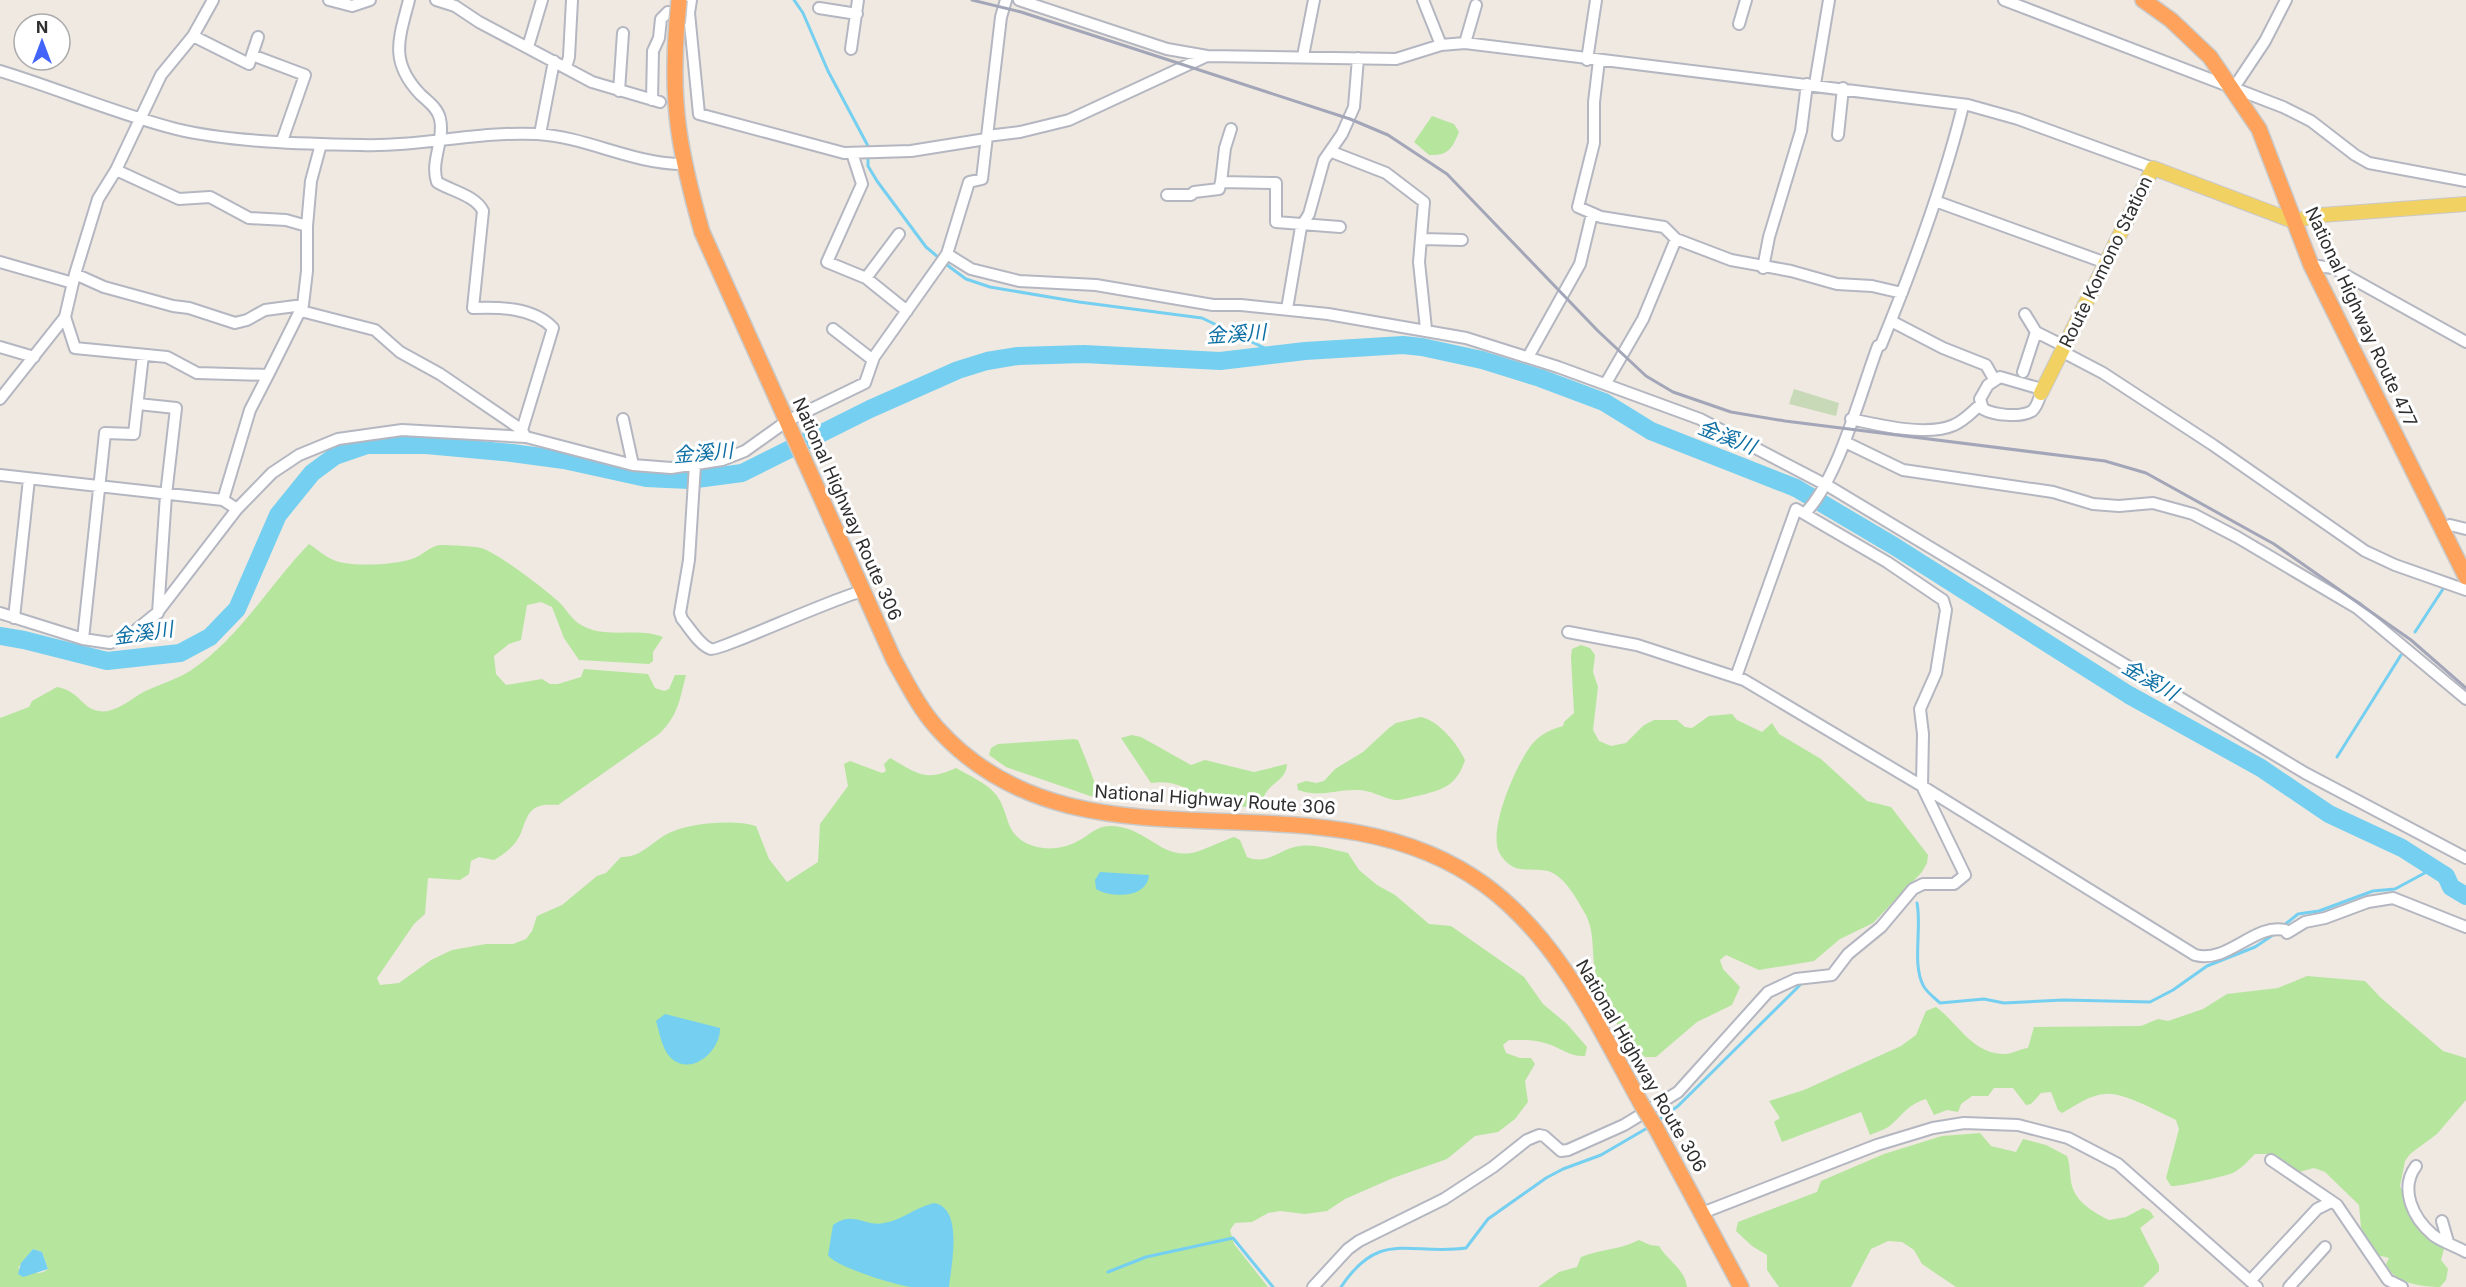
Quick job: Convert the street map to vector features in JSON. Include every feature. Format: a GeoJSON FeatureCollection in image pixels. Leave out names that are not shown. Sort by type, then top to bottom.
{"type":"FeatureCollection","features":[{"type":"Feature","properties":{"kind":"highway","name":"National Highway Route 306"},"geometry":{"type":"LineString","coordinates":[[679,0],[683,18],[674,90],[683,164],[702,232],[894,660],[931,721],[975,764],[1019,790],[1052,803],[1101,813],[1278,823],[1365,833],[1427,852],[1471,876],[1529,924],[1570,977],[1656,1128],[1741,1287]]}},
{"type":"Feature","properties":{"kind":"highway","name":"National Highway Route 477"},"geometry":{"type":"LineString","coordinates":[[2143,0],[2197,43],[2233,89],[2259,129],[2311,265],[2466,577]]}},
{"type":"Feature","properties":{"kind":"main road","name":"Route Komono Station"},"geometry":{"type":"LineString","coordinates":[[2041,393],[2153,168],[2293,221]]}},
{"type":"Feature","properties":{"kind":"main road"},"geometry":{"type":"LineString","coordinates":[[2293,221],[2322,215],[2466,204]]}},
{"type":"Feature","properties":{"kind":"street"},"geometry":{"type":"LineString","coordinates":[[0,399],[65,317],[74,278],[98,199],[116,170],[139,117],[161,75],[193,36],[213,0]]}},
{"type":"Feature","properties":{"kind":"street"},"geometry":{"type":"LineString","coordinates":[[329,0],[352,6],[370,0]]}},
{"type":"Feature","properties":{"kind":"street"},"geometry":{"type":"LineString","coordinates":[[409,0],[397,51],[407,79],[439,114],[440,141],[434,173],[437,182],[480,204],[483,211],[473,308],[509,308],[537,317],[553,328],[524,434]]}},
{"type":"Feature","properties":{"kind":"street"},"geometry":{"type":"LineString","coordinates":[[436,0],[456,3],[479,22],[592,82],[656,101],[653,51],[659,38],[661,19],[669,12],[683,18]]}},
{"type":"Feature","properties":{"kind":"street"},"geometry":{"type":"LineString","coordinates":[[528,47],[542,0]]}},
{"type":"Feature","properties":{"kind":"street"},"geometry":{"type":"LineString","coordinates":[[566,67],[569,57],[572,0]]}},
{"type":"Feature","properties":{"kind":"street"},"geometry":{"type":"LineString","coordinates":[[691,0],[683,18],[699,114],[832,152],[875,153],[934,148],[1069,120],[1207,56]]}},
{"type":"Feature","properties":{"kind":"street"},"geometry":{"type":"LineString","coordinates":[[851,49],[858,0]]}},
{"type":"Feature","properties":{"kind":"street"},"geometry":{"type":"LineString","coordinates":[[0,613],[83,639],[110,643],[130,635],[158,613],[237,508],[272,473],[299,455],[338,439],[402,430],[524,434],[633,465],[657,468],[695,467],[745,451],[865,383],[873,360],[943,259],[969,182],[982,179],[1001,17],[1006,0]]}},
{"type":"Feature","properties":{"kind":"street"},"geometry":{"type":"LineString","coordinates":[[1020,0],[1167,50],[1207,56],[1396,59],[1440,45],[1465,43],[1587,60],[1843,87],[1963,106],[2009,116],[2153,168]]}},
{"type":"Feature","properties":{"kind":"street"},"geometry":{"type":"LineString","coordinates":[[1303,56],[1314,0]]}},
{"type":"Feature","properties":{"kind":"street"},"geometry":{"type":"LineString","coordinates":[[1423,0],[1440,45]]}},
{"type":"Feature","properties":{"kind":"street"},"geometry":{"type":"LineString","coordinates":[[1587,60],[1596,0]]}},
{"type":"Feature","properties":{"kind":"street"},"geometry":{"type":"LineString","coordinates":[[1739,24],[1746,0]]}},
{"type":"Feature","properties":{"kind":"street"},"geometry":{"type":"LineString","coordinates":[[1764,268],[1769,237],[1801,131],[1829,0]]}},
{"type":"Feature","properties":{"kind":"street"},"geometry":{"type":"LineString","coordinates":[[2004,0],[2311,121],[2369,163],[2466,181]]}},
{"type":"Feature","properties":{"kind":"street"},"geometry":{"type":"LineString","coordinates":[[2233,89],[2265,40],[2286,0]]}},
{"type":"Feature","properties":{"kind":"street"},"geometry":{"type":"LineString","coordinates":[[1465,43],[1476,5]]}},
{"type":"Feature","properties":{"kind":"street"},"geometry":{"type":"LineString","coordinates":[[819,8],[857,14]]}},
{"type":"Feature","properties":{"kind":"street"},"geometry":{"type":"LineString","coordinates":[[619,91],[622,33]]}},
{"type":"Feature","properties":{"kind":"street"},"geometry":{"type":"LineString","coordinates":[[193,36],[249,64],[258,38]]}},
{"type":"Feature","properties":{"kind":"street"},"geometry":{"type":"LineString","coordinates":[[252,55],[304,75],[282,141]]}},
{"type":"Feature","properties":{"kind":"street"},"geometry":{"type":"LineString","coordinates":[[1287,309],[1296,247],[1321,168],[1332,152],[1354,107],[1358,58]]}},
{"type":"Feature","properties":{"kind":"street"},"geometry":{"type":"LineString","coordinates":[[1599,60],[1594,102],[1594,144],[1578,207],[1592,214],[1664,227],[1676,239],[1704,252],[1764,268],[1791,271],[1837,284],[1872,286],[1902,293]]}},
{"type":"Feature","properties":{"kind":"street"},"geometry":{"type":"LineString","coordinates":[[540,134],[554,61]]}},
{"type":"Feature","properties":{"kind":"street"},"geometry":{"type":"LineString","coordinates":[[0,71],[177,129],[321,144],[400,145],[497,135],[540,134],[564,137],[661,164],[683,164]]}},
{"type":"Feature","properties":{"kind":"street"},"geometry":{"type":"LineString","coordinates":[[1838,135],[1843,87]]}},
{"type":"Feature","properties":{"kind":"street"},"geometry":{"type":"LineString","coordinates":[[1807,511],[1845,442],[1851,419],[1878,346],[1881,345],[1891,321],[1935,201],[1953,148],[1963,106]]}},
{"type":"Feature","properties":{"kind":"street"},"geometry":{"type":"LineString","coordinates":[[1167,195],[1191,195],[1194,192],[1220,189],[1225,148],[1232,129]]}},
{"type":"Feature","properties":{"kind":"street"},"geometry":{"type":"LineString","coordinates":[[223,500],[250,410],[302,308],[307,272],[310,181],[321,144]]}},
{"type":"Feature","properties":{"kind":"street"},"geometry":{"type":"LineString","coordinates":[[1332,152],[1386,173],[1424,202],[1419,262],[1423,330]]}},
{"type":"Feature","properties":{"kind":"street"},"geometry":{"type":"LineString","coordinates":[[856,153],[862,184],[827,262],[866,278],[907,310]]}},
{"type":"Feature","properties":{"kind":"street"},"geometry":{"type":"LineString","coordinates":[[116,170],[178,199],[210,197],[249,218],[286,220],[308,226]]}},
{"type":"Feature","properties":{"kind":"street"},"geometry":{"type":"LineString","coordinates":[[1221,182],[1276,183],[1276,222],[1304,222],[1340,227]]}},
{"type":"Feature","properties":{"kind":"street"},"geometry":{"type":"LineString","coordinates":[[1935,201],[2106,263]]}},
{"type":"Feature","properties":{"kind":"street"},"geometry":{"type":"LineString","coordinates":[[1528,357],[1580,264],[1592,214]]}},
{"type":"Feature","properties":{"kind":"street"},"geometry":{"type":"LineString","coordinates":[[866,278],[900,234]]}},
{"type":"Feature","properties":{"kind":"street"},"geometry":{"type":"LineString","coordinates":[[1422,239],[1462,240]]}},
{"type":"Feature","properties":{"kind":"street"},"geometry":{"type":"LineString","coordinates":[[1605,383],[1643,320],[1676,239]]}},
{"type":"Feature","properties":{"kind":"street"},"geometry":{"type":"LineString","coordinates":[[943,259],[971,269],[1019,281],[1095,285],[1213,305],[1287,309],[1466,338],[1605,383],[1700,419],[1822,485],[2305,773],[2466,858]]}},
{"type":"Feature","properties":{"kind":"street"},"geometry":{"type":"LineString","coordinates":[[0,262],[74,278],[236,322],[247,320],[265,310],[302,308],[375,330],[400,351],[440,374],[524,434]]}},
{"type":"Feature","properties":{"kind":"street"},"geometry":{"type":"LineString","coordinates":[[2311,265],[2333,268],[2466,342]]}},
{"type":"Feature","properties":{"kind":"street"},"geometry":{"type":"LineString","coordinates":[[2025,314],[2036,332],[2133,392],[2365,551],[2395,565],[2466,590]]}},
{"type":"Feature","properties":{"kind":"street"},"geometry":{"type":"LineString","coordinates":[[65,317],[75,348],[167,357],[197,373],[268,375]]}},
{"type":"Feature","properties":{"kind":"street"},"geometry":{"type":"LineString","coordinates":[[1891,321],[1943,348],[1986,365],[1994,379]]}},
{"type":"Feature","properties":{"kind":"street"},"geometry":{"type":"LineString","coordinates":[[834,329],[873,360]]}},
{"type":"Feature","properties":{"kind":"street"},"geometry":{"type":"LineString","coordinates":[[2023,372],[2036,332]]}},
{"type":"Feature","properties":{"kind":"street"},"geometry":{"type":"LineString","coordinates":[[0,347],[34,357]]}},
{"type":"Feature","properties":{"kind":"street"},"geometry":{"type":"LineString","coordinates":[[83,639],[105,433],[134,434],[143,355]]}},
{"type":"Feature","properties":{"kind":"street"},"geometry":{"type":"LineString","coordinates":[[1851,419],[1891,427],[1936,429],[1955,425],[1980,405],[1988,385],[1994,379],[2000,377],[2032,384],[2041,393],[2035,407],[2024,414],[1989,412],[1980,405]]}},
{"type":"Feature","properties":{"kind":"street"},"geometry":{"type":"LineString","coordinates":[[138,404],[176,408],[166,495],[158,613]]}},
{"type":"Feature","properties":{"kind":"street"},"geometry":{"type":"LineString","coordinates":[[623,419],[633,465]]}},
{"type":"Feature","properties":{"kind":"street"},"geometry":{"type":"LineString","coordinates":[[1845,442],[1903,470],[2053,492],[2093,504],[2120,506],[2153,502],[2193,514],[2246,542],[2357,608],[2466,699]]}},
{"type":"Feature","properties":{"kind":"street"},"geometry":{"type":"LineString","coordinates":[[695,467],[689,560],[680,613],[682,619],[707,647],[719,649],[785,618],[839,597],[862,591]]}},
{"type":"Feature","properties":{"kind":"street"},"geometry":{"type":"LineString","coordinates":[[0,476],[223,500],[237,508]]}},
{"type":"Feature","properties":{"kind":"street"},"geometry":{"type":"LineString","coordinates":[[14,618],[29,479]]}},
{"type":"Feature","properties":{"kind":"street"},"geometry":{"type":"LineString","coordinates":[[1313,1287],[1353,1245],[1444,1199],[1533,1137],[1544,1136],[1561,1151],[1568,1150],[1624,1125],[1656,1107],[1684,1085],[1768,992],[1796,979],[1832,975],[1848,954],[1881,927],[1913,889],[1923,884],[1948,885],[1965,875],[1922,786],[1923,735],[1920,709],[1936,673],[1945,602],[1807,511],[1796,509],[1736,677]]}},
{"type":"Feature","properties":{"kind":"street"},"geometry":{"type":"LineString","coordinates":[[2450,525],[2466,529]]}},
{"type":"Feature","properties":{"kind":"street"},"geometry":{"type":"LineString","coordinates":[[1568,632],[1637,645],[1736,677],[1922,786],[2195,955],[2205,956],[2228,950],[2279,929],[2287,933],[2305,922],[2368,902],[2393,898],[2466,927]]}},
{"type":"Feature","properties":{"kind":"street"},"geometry":{"type":"LineString","coordinates":[[1702,1213],[1877,1145],[1925,1130],[1964,1123],[2018,1125],[2068,1138],[2118,1164],[2254,1284],[2317,1209],[2331,1202]]}},
{"type":"Feature","properties":{"kind":"street"},"geometry":{"type":"LineString","coordinates":[[2271,1160],[2337,1205],[2349,1219],[2388,1280],[2402,1287]]}},
{"type":"Feature","properties":{"kind":"street"},"geometry":{"type":"LineString","coordinates":[[2416,1166],[2408,1176],[2407,1186],[2415,1213],[2434,1236],[2466,1252]]}},
{"type":"Feature","properties":{"kind":"street"},"geometry":{"type":"LineString","coordinates":[[2442,1221],[2448,1242]]}},
{"type":"Feature","properties":{"kind":"street"},"geometry":{"type":"LineString","coordinates":[[2289,1287],[2325,1247]]}},
{"type":"Feature","properties":{"kind":"green space"},"geometry":{"type":"Polygon","coordinates":[[[1432,116],[1454,124],[1459,132],[1454,143],[1445,153],[1429,155],[1414,142],[1432,116]]]}},
{"type":"Feature","properties":{"kind":"green space"},"geometry":{"type":"Polygon","coordinates":[[[1794,389],[1839,403],[1836,416],[1789,404],[1794,389]]]}},
{"type":"Feature","properties":{"kind":"green space"},"geometry":{"type":"Polygon","coordinates":[[[309,544],[332,560],[364,565],[385,564],[416,558],[440,545],[481,548],[498,556],[533,581],[560,603],[575,621],[588,628],[663,637],[653,652],[653,661],[649,664],[579,660],[564,638],[552,607],[541,602],[527,605],[521,640],[509,644],[494,656],[496,674],[506,685],[542,679],[550,684],[558,684],[581,677],[584,669],[648,674],[655,688],[664,691],[669,689],[675,675],[686,675],[674,714],[659,734],[558,805],[542,805],[533,810],[526,819],[516,841],[498,858],[494,860],[479,857],[471,861],[469,874],[460,880],[428,878],[425,914],[414,924],[377,978],[380,985],[399,983],[431,960],[452,950],[486,944],[513,944],[526,939],[532,931],[537,916],[562,905],[597,876],[606,873],[621,857],[634,855],[669,833],[688,827],[712,823],[756,826],[769,859],[787,882],[818,862],[820,824],[848,786],[844,764],[850,761],[882,773],[886,771],[884,764],[890,758],[922,774],[937,775],[956,768],[978,780],[997,796],[1009,825],[1016,835],[1027,844],[1041,848],[1064,847],[1097,829],[1110,826],[1123,827],[1161,847],[1180,853],[1195,852],[1234,837],[1240,840],[1247,857],[1254,859],[1268,858],[1293,847],[1306,846],[1348,853],[1359,870],[1377,885],[1395,895],[1429,924],[1451,926],[1524,977],[1543,1004],[1567,1024],[1587,1047],[1585,1056],[1570,1054],[1538,1041],[1509,1040],[1503,1045],[1506,1053],[1520,1058],[1531,1058],[1535,1064],[1525,1081],[1528,1102],[1515,1119],[1498,1132],[1475,1136],[1447,1159],[1393,1178],[1345,1199],[1327,1211],[1305,1214],[1280,1211],[1268,1213],[1252,1222],[1235,1223],[1230,1230],[1234,1244],[1268,1287],[0,1287],[0,718],[29,707],[32,701],[57,687],[71,692],[93,710],[110,711],[190,671],[208,658],[239,628],[309,544]],[[33,1249],[18,1268],[34,1273],[41,1273],[48,1269],[42,1252],[33,1249]]]}},
{"type":"Feature","properties":{"kind":"green space"},"geometry":{"type":"Polygon","coordinates":[[[1581,645],[1590,648],[1595,655],[1593,672],[1598,687],[1593,730],[1599,741],[1611,746],[1626,743],[1644,725],[1654,720],[1677,720],[1685,727],[1692,728],[1709,716],[1732,714],[1737,720],[1762,732],[1772,723],[1779,734],[1821,759],[1867,801],[1891,807],[1928,855],[1922,872],[1873,923],[1840,939],[1814,961],[1759,970],[1726,955],[1720,960],[1723,969],[1740,987],[1732,1005],[1697,1022],[1656,1057],[1645,1057],[1636,1048],[1619,1027],[1605,1003],[1594,964],[1589,921],[1570,890],[1560,878],[1548,871],[1522,869],[1511,865],[1500,854],[1497,844],[1500,813],[1520,763],[1535,741],[1563,726],[1564,722],[1574,713],[1571,657],[1572,649],[1581,645]]]}},
{"type":"Feature","properties":{"kind":"green space"},"geometry":{"type":"Polygon","coordinates":[[[1421,717],[1428,719],[1447,734],[1465,760],[1457,776],[1447,786],[1434,792],[1396,800],[1362,790],[1314,793],[1298,790],[1297,784],[1306,781],[1316,783],[1324,781],[1335,769],[1363,752],[1396,723],[1421,717]]]}},
{"type":"Feature","properties":{"kind":"green space"},"geometry":{"type":"Polygon","coordinates":[[[1132,735],[1141,737],[1191,765],[1205,760],[1254,772],[1287,764],[1286,769],[1267,791],[1260,805],[1222,806],[1178,785],[1151,783],[1121,738],[1132,735]]]}},
{"type":"Feature","properties":{"kind":"green space"},"geometry":{"type":"Polygon","coordinates":[[[1078,740],[1099,799],[1006,767],[989,755],[991,748],[998,744],[1078,740]]]}},
{"type":"Feature","properties":{"kind":"green space"},"geometry":{"type":"Polygon","coordinates":[[[2307,976],[2365,981],[2380,997],[2443,1051],[2466,1058],[2466,1100],[2437,1134],[2410,1154],[2405,1161],[2400,1186],[2407,1204],[2445,1245],[2441,1260],[2448,1269],[2446,1280],[2440,1287],[2409,1283],[2395,1276],[2386,1264],[2389,1258],[2377,1255],[2361,1228],[2359,1205],[2325,1172],[2314,1168],[2299,1172],[2267,1154],[2255,1154],[2233,1173],[2171,1186],[2166,1178],[2179,1129],[2176,1120],[2122,1096],[2105,1094],[2093,1096],[2062,1113],[2058,1110],[2051,1092],[2041,1093],[2031,1104],[2026,1105],[2013,1088],[1994,1088],[1988,1096],[1972,1096],[1961,1104],[1958,1112],[1947,1110],[1934,1115],[1926,1099],[1920,1101],[1907,1109],[1890,1126],[1870,1135],[1861,1112],[1782,1142],[1774,1122],[1780,1118],[1769,1101],[1804,1090],[1901,1046],[1916,1035],[1926,1011],[1936,1007],[1975,1044],[1994,1053],[2008,1054],[2028,1048],[2034,1027],[2141,1026],[2158,1019],[2168,1021],[2203,1009],[2227,994],[2278,988],[2307,976]]]}},
{"type":"Feature","properties":{"kind":"green space"},"geometry":{"type":"Polygon","coordinates":[[[1980,1133],[1991,1146],[2016,1152],[2023,1139],[2046,1145],[2067,1156],[2075,1194],[2088,1207],[2109,1220],[2126,1217],[2143,1208],[2150,1211],[2154,1217],[2140,1228],[2159,1265],[2159,1271],[2143,1287],[1956,1287],[1922,1264],[1914,1250],[1902,1242],[1888,1241],[1871,1249],[1851,1287],[1779,1287],[1767,1270],[1767,1255],[1752,1246],[1736,1231],[1738,1222],[1817,1192],[1821,1181],[1884,1154],[1942,1136],[1980,1133]]]}},
{"type":"Feature","properties":{"kind":"green space"},"geometry":{"type":"Polygon","coordinates":[[[1639,1240],[1659,1246],[1683,1275],[1687,1287],[1538,1287],[1559,1272],[1577,1267],[1581,1257],[1625,1246],[1639,1240]]]}},
{"type":"Feature","properties":{"kind":"water"},"geometry":{"type":"Polygon","coordinates":[[[1100,872],[1149,875],[1142,889],[1119,895],[1096,889],[1095,880],[1100,872]]]}},
{"type":"Feature","properties":{"kind":"water"},"geometry":{"type":"Polygon","coordinates":[[[665,1014],[720,1028],[719,1037],[710,1053],[695,1063],[686,1065],[669,1056],[656,1021],[665,1014]]]}},
{"type":"Feature","properties":{"kind":"water"},"geometry":{"type":"Polygon","coordinates":[[[934,1203],[943,1207],[949,1215],[952,1226],[954,1239],[949,1287],[911,1287],[893,1283],[853,1270],[828,1255],[833,1225],[840,1221],[853,1219],[877,1224],[884,1223],[934,1203]]]}},
{"type":"Feature","properties":{"kind":"water"},"geometry":{"type":"Polygon","coordinates":[[[33,1249],[42,1252],[48,1269],[23,1277],[18,1274],[21,1263],[33,1249]]]}},
{"type":"Feature","properties":{"kind":"waterway"},"geometry":{"type":"LineString","coordinates":[[794,0],[803,13],[828,71],[868,146],[868,166],[926,247],[951,268],[966,279],[990,287],[1079,302],[1202,318],[1275,353]]}},
{"type":"Feature","properties":{"kind":"waterway","name":"金溪川"},"geometry":{"type":"LineString","coordinates":[[0,636],[107,661],[180,653],[210,637],[237,609],[278,515],[312,473],[335,456],[367,445],[426,445],[512,453],[564,460],[646,478],[689,480],[742,473],[870,409],[958,370],[987,361],[1018,356],[1084,354],[1220,361],[1305,351],[1403,345],[1422,347],[1482,360],[1540,378],[1604,402],[1651,431],[1796,488],[1894,546],[2129,695],[2261,768],[2329,814],[2402,848],[2446,876],[2451,887],[2466,896]]}},
{"type":"Feature","properties":{"kind":"waterway"},"geometry":{"type":"LineString","coordinates":[[2415,632],[2443,589]]}},
{"type":"Feature","properties":{"kind":"waterway","name":"金溪川"},"geometry":{"type":"LineString","coordinates":[[0,642],[11,638]]}},
{"type":"Feature","properties":{"kind":"waterway"},"geometry":{"type":"LineString","coordinates":[[2337,757],[2401,655]]}},
{"type":"Feature","properties":{"kind":"waterway"},"geometry":{"type":"LineString","coordinates":[[2283,926],[2298,914],[2319,911],[2373,891],[2395,889],[2434,868]]}},
{"type":"Feature","properties":{"kind":"waterway"},"geometry":{"type":"LineString","coordinates":[[1917,903],[1920,976],[1926,990],[1940,1003],[1984,999],[2004,1003],[2064,1000],[2150,1002],[2173,990],[2207,966],[2255,947],[2276,933]]}},
{"type":"Feature","properties":{"kind":"waterway"},"geometry":{"type":"LineString","coordinates":[[1657,1121],[1678,1106],[1800,985]]}},
{"type":"Feature","properties":{"kind":"waterway"},"geometry":{"type":"LineString","coordinates":[[1341,1287],[1355,1269],[1369,1257],[1383,1251],[1397,1248],[1446,1250],[1466,1248],[1488,1219],[1546,1178],[1601,1155],[1649,1127]]}},
{"type":"Feature","properties":{"kind":"waterway"},"geometry":{"type":"LineString","coordinates":[[1108,1272],[1146,1257],[1233,1238],[1273,1287]]}},
{"type":"Feature","properties":{"kind":"railway"},"geometry":{"type":"LineString","coordinates":[[972,0],[1021,12],[1350,119],[1388,135],[1447,174],[1598,331],[1646,376],[1673,392],[1731,412],[1785,421],[2105,461],[2146,473],[2274,544],[2411,640],[2466,688]]}}]}
